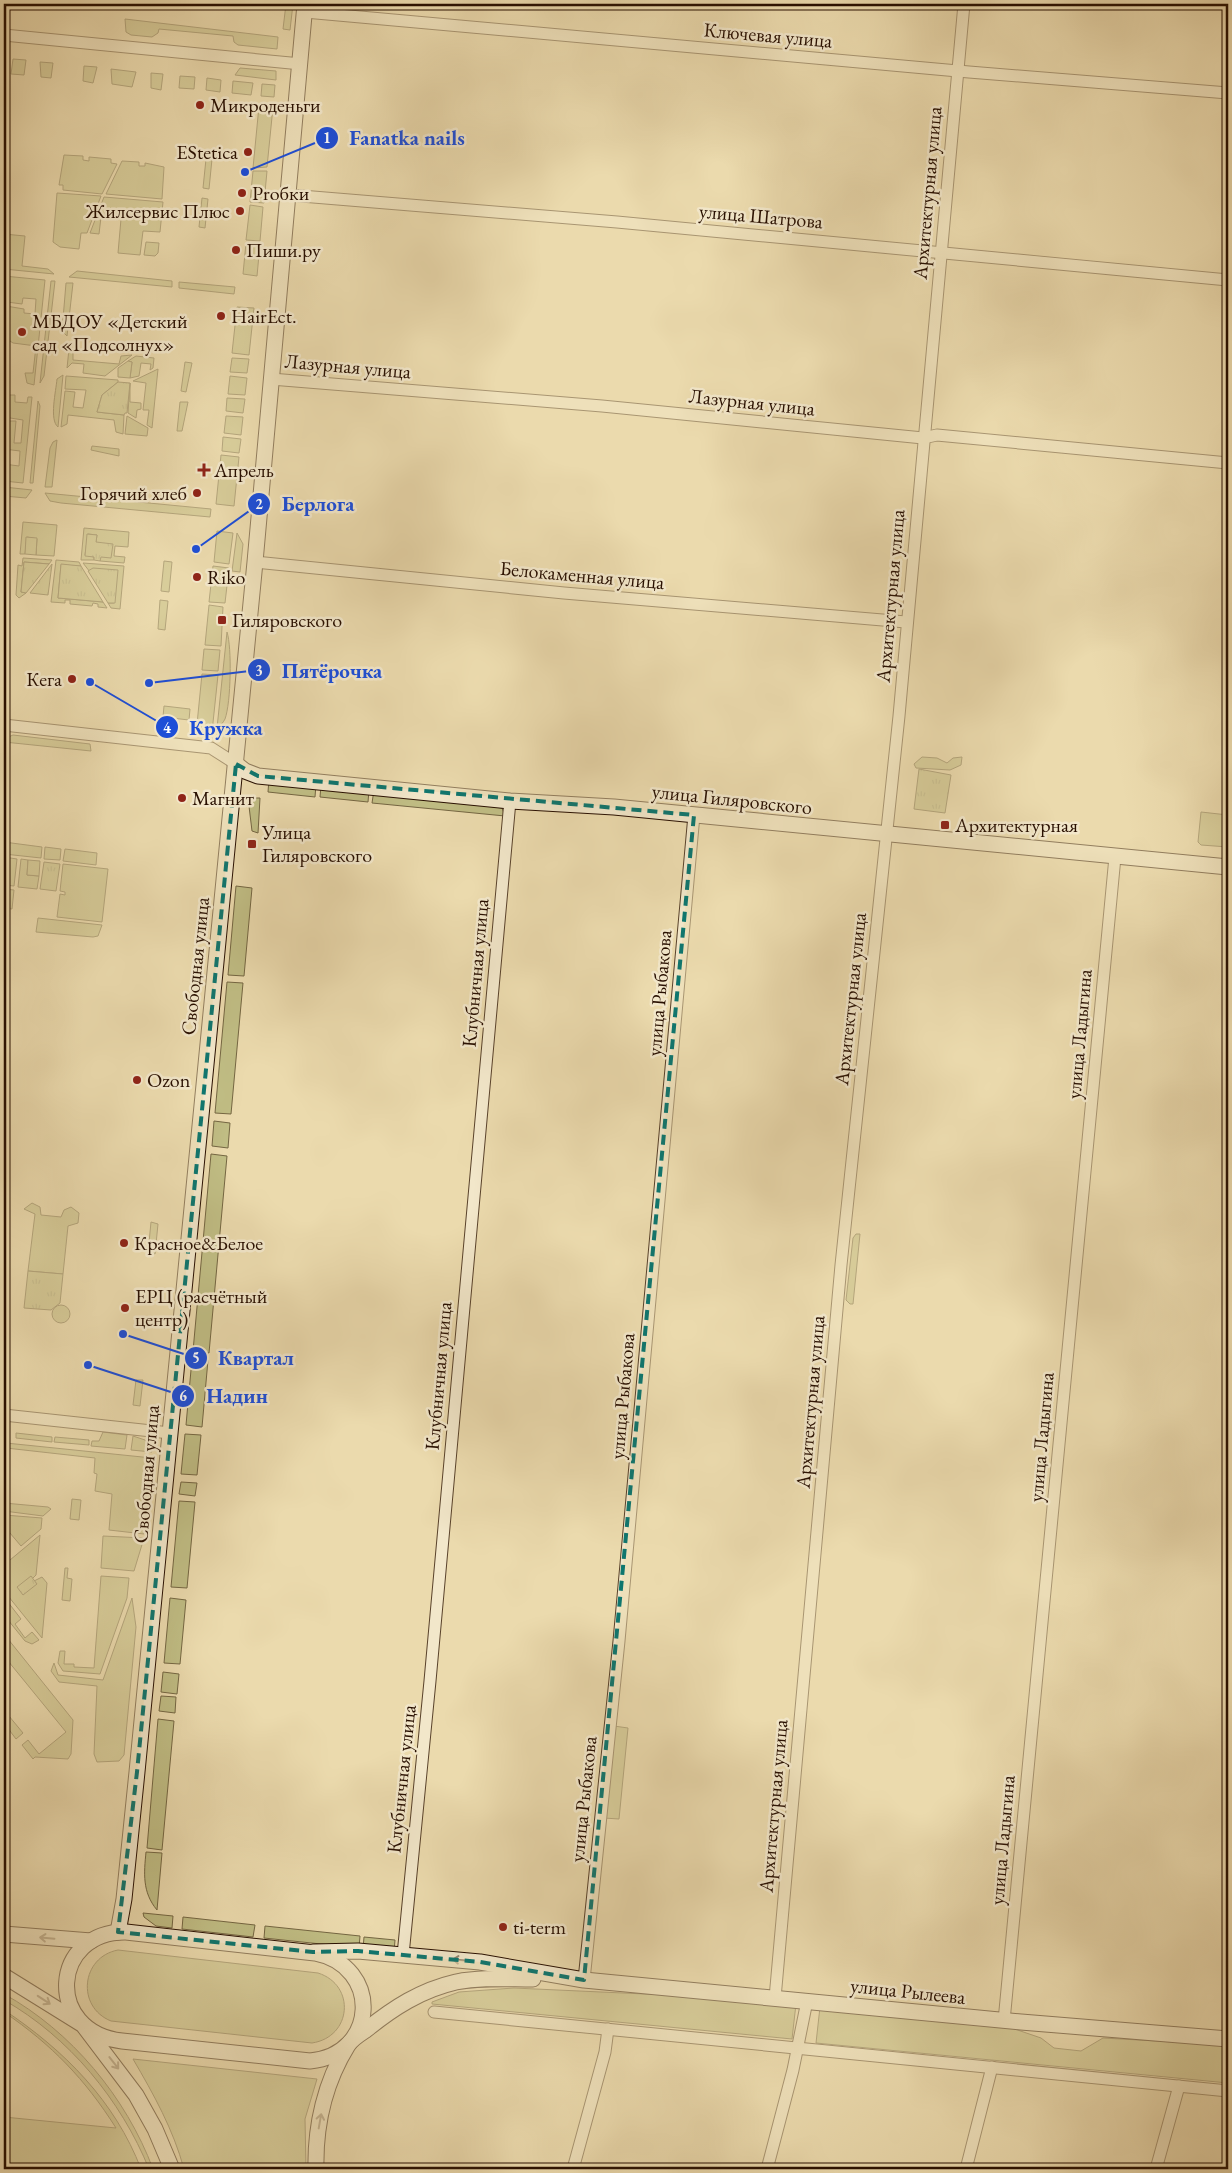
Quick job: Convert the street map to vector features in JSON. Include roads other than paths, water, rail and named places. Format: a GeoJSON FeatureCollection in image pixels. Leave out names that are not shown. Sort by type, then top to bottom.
{"type":"FeatureCollection","features":[{"type":"Feature","properties":{"kind":"main road","name":"Свободная улица"},"geometry":{"type":"LineString","coordinates":[[118,1932],[124,1899],[236,764],[305,8]]}},
{"type":"Feature","properties":{"kind":"main road","name":"улица Гиляровского"},"geometry":{"type":"LineString","coordinates":[[236,764],[245,771],[258,776],[510,800],[614,807],[1228,867]]}},
{"type":"Feature","properties":{"kind":"main road"},"geometry":{"type":"LineString","coordinates":[[172,2169],[155,2129],[136,2095],[76,2017],[69,2002],[67,1980],[69,1970],[76,1955],[91,1941],[102,1935],[118,1932],[313,1952],[338,1961],[350,1972],[359,1986],[363,2001],[362,2018],[357,2033],[349,2043],[331,2079],[323,2104],[318,2134],[316,2169]]}},
{"type":"Feature","properties":{"kind":"main road"},"geometry":{"type":"LineString","coordinates":[[4,1934],[91,1941]]}},
{"type":"Feature","properties":{"kind":"main road","name":"улица Рылеева"},"geometry":{"type":"LineString","coordinates":[[313,1952],[358,1951],[480,1962],[584,1980]]}},
{"type":"Feature","properties":{"kind":"main road","name":"улица Рылеева"},"geometry":{"type":"LineString","coordinates":[[4,1976],[101,2037],[302,2061],[326,2059],[340,2051],[385,2014],[407,2001],[439,1987],[471,1980],[496,1978],[584,1980],[1004,2021],[1228,2039]]}},
{"type":"Feature","properties":{"kind":"street","name":"Архитектурная улица"},"geometry":{"type":"LineString","coordinates":[[775,1998],[841,1265],[886,834],[964,4]]}},
{"type":"Feature","properties":{"kind":"street","name":"Ключевая улица"},"geometry":{"type":"LineString","coordinates":[[305,8],[957,71],[1228,92]]}},
{"type":"Feature","properties":{"kind":"street"},"geometry":{"type":"LineString","coordinates":[[4,35],[301,64]]}},
{"type":"Feature","properties":{"kind":"street","name":"улица Шатрова"},"geometry":{"type":"LineString","coordinates":[[289,194],[627,222],[898,248],[941,254],[1228,280]]}},
{"type":"Feature","properties":{"kind":"street","name":"Лазурная улица"},"geometry":{"type":"LineString","coordinates":[[271,379],[602,406],[923,438],[937,435],[1228,463]]}},
{"type":"Feature","properties":{"kind":"street","name":"Белокаменная улица"},"geometry":{"type":"LineString","coordinates":[[255,562],[564,592],[906,622]]}},
{"type":"Feature","properties":{"kind":"street"},"geometry":{"type":"LineString","coordinates":[[4,726],[211,748],[236,764]]}},
{"type":"Feature","properties":{"kind":"street","name":"Клубничная улица"},"geometry":{"type":"LineString","coordinates":[[403,1955],[430,1681],[510,800]]}},
{"type":"Feature","properties":{"kind":"street","name":"улица Рыбакова"},"geometry":{"type":"LineString","coordinates":[[584,1980],[620,1621],[694,815]]}},
{"type":"Feature","properties":{"kind":"street","name":"улица Ладыгина"},"geometry":{"type":"LineString","coordinates":[[1004,2021],[1115,857]]}},
{"type":"Feature","properties":{"kind":"street"},"geometry":{"type":"LineString","coordinates":[[4,1416],[170,1433]]}},
{"type":"Feature","properties":{"kind":"street"},"geometry":{"type":"LineString","coordinates":[[767,2169],[798,2048],[807,2001]]}},
{"type":"Feature","properties":{"kind":"street"},"geometry":{"type":"LineString","coordinates":[[434,2012],[1228,2091]]}},
{"type":"Feature","properties":{"kind":"street"},"geometry":{"type":"LineString","coordinates":[[574,2169],[605,2052],[608,2029]]}},
{"type":"Feature","properties":{"kind":"street"},"geometry":{"type":"LineString","coordinates":[[966,2169],[992,2067]]}},
{"type":"Feature","properties":{"kind":"street"},"geometry":{"type":"LineString","coordinates":[[1156,2169],[1179,2086]]}},
{"type":"Feature","properties":{"kind":"place","name":"Микроденьги"},"geometry":{"type":"Point","coordinates":[200,105]}},
{"type":"Feature","properties":{"kind":"place","name":"EStetica"},"geometry":{"type":"Point","coordinates":[248,152]}},
{"type":"Feature","properties":{"kind":"place","name":"Fanatka nails"},"geometry":{"type":"Point","coordinates":[245,172]}},
{"type":"Feature","properties":{"kind":"place","name":"Proбки"},"geometry":{"type":"Point","coordinates":[242,193]}},
{"type":"Feature","properties":{"kind":"place","name":"Жилсервис Плюс"},"geometry":{"type":"Point","coordinates":[240,211]}},
{"type":"Feature","properties":{"kind":"place","name":"Пиши.ру"},"geometry":{"type":"Point","coordinates":[236,250]}},
{"type":"Feature","properties":{"kind":"place","name":"HairEct."},"geometry":{"type":"Point","coordinates":[221,316]}},
{"type":"Feature","properties":{"kind":"place","name":"МБДОУ «Детский сад «Подсолнух»"},"geometry":{"type":"Point","coordinates":[22,332]}},
{"type":"Feature","properties":{"kind":"place","name":"Апрель"},"geometry":{"type":"Point","coordinates":[204,470]}},
{"type":"Feature","properties":{"kind":"place","name":"Горячий хлеб"},"geometry":{"type":"Point","coordinates":[197,493]}},
{"type":"Feature","properties":{"kind":"place","name":"Берлога"},"geometry":{"type":"Point","coordinates":[196,549]}},
{"type":"Feature","properties":{"kind":"place","name":"Riko"},"geometry":{"type":"Point","coordinates":[197,577]}},
{"type":"Feature","properties":{"kind":"place","name":"Гиляровского"},"geometry":{"type":"Point","coordinates":[222,620]}},
{"type":"Feature","properties":{"kind":"place","name":"Кега"},"geometry":{"type":"Point","coordinates":[72,679]}},
{"type":"Feature","properties":{"kind":"place","name":"Кружка"},"geometry":{"type":"Point","coordinates":[90,682]}},
{"type":"Feature","properties":{"kind":"place","name":"Пятёрочка"},"geometry":{"type":"Point","coordinates":[149,683]}},
{"type":"Feature","properties":{"kind":"place","name":"Магнит"},"geometry":{"type":"Point","coordinates":[182,798]}},
{"type":"Feature","properties":{"kind":"place","name":"Архитектурная"},"geometry":{"type":"Point","coordinates":[945,825]}},
{"type":"Feature","properties":{"kind":"place","name":"Улица Гиляровского"},"geometry":{"type":"Point","coordinates":[252,844]}},
{"type":"Feature","properties":{"kind":"place","name":"Ozon"},"geometry":{"type":"Point","coordinates":[137,1080]}},
{"type":"Feature","properties":{"kind":"place","name":"Красное&Белое"},"geometry":{"type":"Point","coordinates":[124,1243]}},
{"type":"Feature","properties":{"kind":"place","name":"ЕРЦ (расчётный центр)"},"geometry":{"type":"Point","coordinates":[125,1308]}},
{"type":"Feature","properties":{"kind":"place","name":"Квартал"},"geometry":{"type":"Point","coordinates":[123,1334]}},
{"type":"Feature","properties":{"kind":"place","name":"Надин"},"geometry":{"type":"Point","coordinates":[88,1365]}},
{"type":"Feature","properties":{"kind":"place","name":"ti-term"},"geometry":{"type":"Point","coordinates":[503,1927]}}]}
